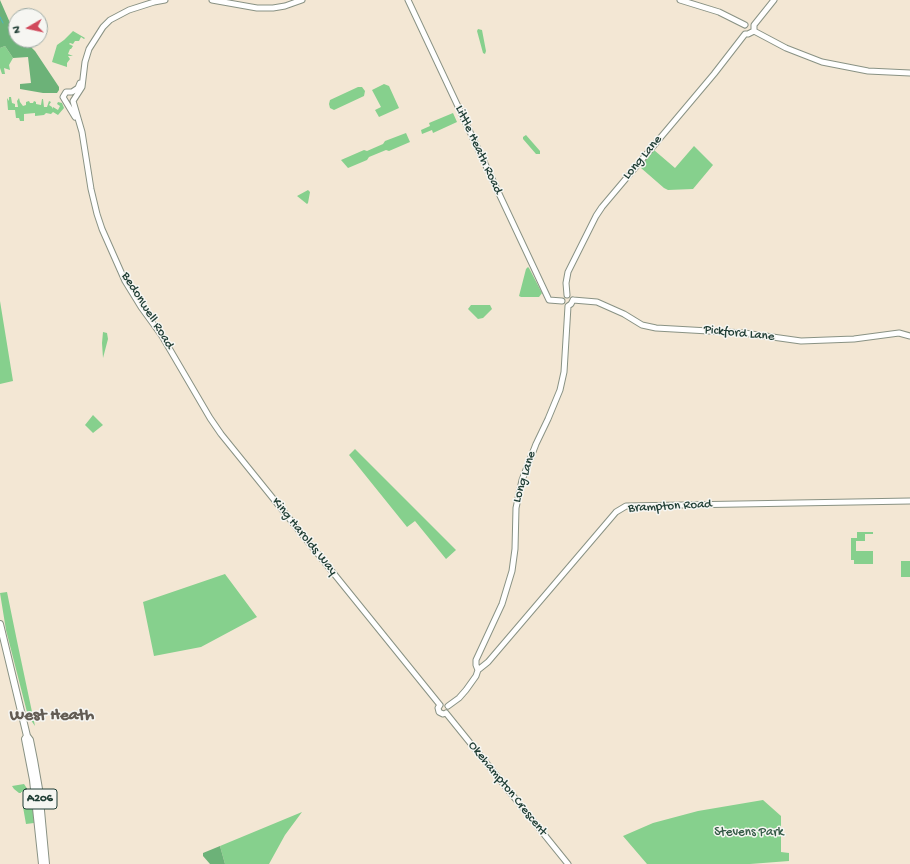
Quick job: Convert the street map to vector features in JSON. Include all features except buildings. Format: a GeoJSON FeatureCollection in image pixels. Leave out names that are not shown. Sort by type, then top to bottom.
{"type":"FeatureCollection","features":[{"type":"Feature","properties":{"kind":"main road","name":"A206"},"geometry":{"type":"LineString","coordinates":[[0,624],[27,736],[30,738],[38,779],[46,864]]}},
{"type":"Feature","properties":{"kind":"main road","name":"A206"},"geometry":{"type":"LineString","coordinates":[[27,736],[25,739],[33,780],[42,864]]}},
{"type":"Feature","properties":{"kind":"street"},"geometry":{"type":"LineString","coordinates":[[73,97],[68,91],[63,97],[66,102],[69,103],[73,97],[83,79],[85,62],[89,49],[103,27],[110,20],[129,10],[162,0]]}},
{"type":"Feature","properties":{"kind":"street"},"geometry":{"type":"LineString","coordinates":[[212,0],[257,8],[274,8],[302,0]]}},
{"type":"Feature","properties":{"kind":"street","name":"Little Heath Road"},"geometry":{"type":"LineString","coordinates":[[408,0],[549,300],[562,301]]}},
{"type":"Feature","properties":{"kind":"street"},"geometry":{"type":"LineString","coordinates":[[680,0],[719,12],[745,25],[754,25]]}},
{"type":"Feature","properties":{"kind":"street"},"geometry":{"type":"LineString","coordinates":[[774,0],[754,25],[754,31],[786,48],[822,62],[868,71],[910,73]]}},
{"type":"Feature","properties":{"kind":"street"},"geometry":{"type":"LineString","coordinates":[[745,25],[743,32],[746,34]]}},
{"type":"Feature","properties":{"kind":"street","name":"Long Lane"},"geometry":{"type":"LineString","coordinates":[[567,295],[566,283],[568,272],[602,207],[746,34],[754,31]]}},
{"type":"Feature","properties":{"kind":"street","name":"Bedonwell Road"},"geometry":{"type":"LineString","coordinates":[[73,97],[78,122]]}},
{"type":"Feature","properties":{"kind":"street","name":"Bedonwell Road"},"geometry":{"type":"LineString","coordinates":[[66,102],[82,132],[92,196],[102,229],[125,281],[178,362]]}},
{"type":"Feature","properties":{"kind":"street"},"geometry":{"type":"LineString","coordinates":[[567,295],[573,300],[568,306],[562,301],[563,297],[567,295]]}},
{"type":"Feature","properties":{"kind":"street","name":"Pickford Lane"},"geometry":{"type":"LineString","coordinates":[[573,300],[597,302],[624,314],[642,325],[656,328],[744,333],[801,341],[854,339],[899,333],[910,336]]}},
{"type":"Feature","properties":{"kind":"street","name":"Long Lane"},"geometry":{"type":"LineString","coordinates":[[478,670],[476,660],[502,604],[512,571],[515,545],[516,508],[522,480],[533,451],[548,420],[564,372],[568,306]]}},
{"type":"Feature","properties":{"kind":"street","name":"King Harolds Way"},"geometry":{"type":"LineString","coordinates":[[178,362],[210,418],[221,434],[440,705]]}},
{"type":"Feature","properties":{"kind":"street","name":"Brampton Road"},"geometry":{"type":"LineString","coordinates":[[448,706],[459,698],[466,690],[476,676],[478,670],[488,662],[616,512],[626,506],[910,501]]}},
{"type":"Feature","properties":{"kind":"street"},"geometry":{"type":"LineString","coordinates":[[444,704],[448,706],[446,713],[443,714],[439,712],[438,708],[440,705],[444,704]]}},
{"type":"Feature","properties":{"kind":"street","name":"Okehampton Crescent"},"geometry":{"type":"LineString","coordinates":[[446,713],[568,864]]}},
{"type":"Feature","properties":{"kind":"green space"},"geometry":{"type":"Polygon","coordinates":[[[0,0],[8,18],[8,48],[32,48],[59,87],[57,93],[43,93],[20,89],[20,84],[31,83],[28,57],[13,58],[5,46],[0,48],[0,0]]]}},
{"type":"Feature","properties":{"kind":"green space"},"geometry":{"type":"Polygon","coordinates":[[[478,29],[482,30],[486,51],[485,54],[483,53],[477,31],[478,29]]]}},
{"type":"Feature","properties":{"kind":"green space"},"geometry":{"type":"Polygon","coordinates":[[[73,31],[85,38],[84,39],[81,37],[79,41],[69,44],[73,46],[68,54],[73,56],[68,56],[70,59],[67,63],[67,67],[52,62],[57,45],[73,31]]]}},
{"type":"Feature","properties":{"kind":"green space"},"geometry":{"type":"Polygon","coordinates":[[[5,46],[13,58],[9,65],[10,70],[4,68],[5,74],[2,74],[0,68],[0,48],[5,46]]]}},
{"type":"Feature","properties":{"kind":"green space"},"geometry":{"type":"Polygon","coordinates":[[[384,84],[389,86],[399,108],[379,117],[375,110],[381,107],[372,90],[384,84]]]}},
{"type":"Feature","properties":{"kind":"green space"},"geometry":{"type":"Polygon","coordinates":[[[358,87],[362,87],[365,91],[364,96],[334,110],[330,108],[330,100],[358,87]]]}},
{"type":"Feature","properties":{"kind":"green space"},"geometry":{"type":"Polygon","coordinates":[[[9,97],[11,97],[12,103],[15,104],[15,107],[18,107],[17,101],[19,98],[23,106],[29,101],[30,103],[33,103],[34,101],[36,104],[41,105],[43,99],[44,107],[47,107],[49,101],[51,102],[49,105],[52,109],[53,107],[58,110],[60,106],[57,104],[58,102],[62,103],[64,108],[58,115],[53,112],[51,114],[46,113],[44,115],[35,116],[35,113],[24,114],[24,121],[20,121],[19,118],[16,118],[15,110],[8,110],[7,98],[9,101],[9,97]]]}},
{"type":"Feature","properties":{"kind":"green space"},"geometry":{"type":"Polygon","coordinates":[[[453,113],[457,122],[433,133],[432,130],[422,134],[421,130],[430,126],[429,123],[453,113]]]}},
{"type":"Feature","properties":{"kind":"green space"},"geometry":{"type":"Polygon","coordinates":[[[406,133],[410,142],[389,151],[386,150],[369,157],[367,160],[348,168],[341,160],[364,150],[367,151],[383,144],[385,141],[406,133]]]}},
{"type":"Feature","properties":{"kind":"green space"},"geometry":{"type":"Polygon","coordinates":[[[526,135],[540,151],[540,154],[536,154],[523,139],[526,135]]]}},
{"type":"Feature","properties":{"kind":"green space"},"geometry":{"type":"Polygon","coordinates":[[[694,146],[713,165],[693,189],[668,190],[641,168],[654,150],[675,168],[694,146]]]}},
{"type":"Feature","properties":{"kind":"green space"},"geometry":{"type":"Polygon","coordinates":[[[308,190],[310,192],[307,204],[297,196],[308,190]]]}},
{"type":"Feature","properties":{"kind":"green space"},"geometry":{"type":"Polygon","coordinates":[[[528,267],[542,293],[539,297],[519,296],[526,269],[528,267]]]}},
{"type":"Feature","properties":{"kind":"green space"},"geometry":{"type":"Polygon","coordinates":[[[0,301],[13,381],[0,384],[0,301]]]}},
{"type":"Feature","properties":{"kind":"green space"},"geometry":{"type":"Polygon","coordinates":[[[471,305],[490,305],[492,309],[483,318],[478,319],[468,309],[471,305]]]}},
{"type":"Feature","properties":{"kind":"green space"},"geometry":{"type":"Polygon","coordinates":[[[103,332],[107,333],[108,339],[103,358],[102,343],[103,332]]]}},
{"type":"Feature","properties":{"kind":"green space"},"geometry":{"type":"Polygon","coordinates":[[[93,415],[103,425],[93,433],[85,425],[93,415]]]}},
{"type":"Feature","properties":{"kind":"green space"},"geometry":{"type":"Polygon","coordinates":[[[355,449],[456,550],[446,559],[415,521],[407,527],[349,455],[355,449]]]}},
{"type":"Feature","properties":{"kind":"green space"},"geometry":{"type":"Polygon","coordinates":[[[857,532],[873,532],[873,534],[865,534],[865,541],[856,541],[856,551],[873,551],[873,564],[854,564],[854,560],[851,560],[851,538],[857,538],[857,532]]]}},
{"type":"Feature","properties":{"kind":"green space"},"geometry":{"type":"Polygon","coordinates":[[[901,561],[910,561],[910,577],[901,577],[901,561]]]}},
{"type":"Feature","properties":{"kind":"green space"},"geometry":{"type":"Polygon","coordinates":[[[225,574],[257,617],[201,647],[154,656],[143,602],[225,574]]]}},
{"type":"Feature","properties":{"kind":"green space"},"geometry":{"type":"Polygon","coordinates":[[[7,592],[35,726],[28,716],[6,630],[0,593],[7,592]]]}},
{"type":"Feature","properties":{"kind":"green space"},"geometry":{"type":"Polygon","coordinates":[[[24,784],[28,790],[28,797],[26,797],[26,791],[19,793],[12,786],[24,784]]]}},
{"type":"Feature","properties":{"kind":"green space","name":"Stevens Park"},"geometry":{"type":"Polygon","coordinates":[[[763,800],[781,816],[781,852],[789,853],[789,861],[750,864],[647,864],[623,836],[653,823],[698,811],[763,800]]]}},
{"type":"Feature","properties":{"kind":"green space"},"geometry":{"type":"Polygon","coordinates":[[[33,805],[34,823],[26,824],[23,807],[33,805]]]}},
{"type":"Feature","properties":{"kind":"green space"},"geometry":{"type":"Polygon","coordinates":[[[302,812],[285,835],[269,864],[225,864],[220,846],[302,812]]]}},
{"type":"Feature","properties":{"kind":"green space"},"geometry":{"type":"Polygon","coordinates":[[[220,846],[225,864],[210,864],[203,856],[203,853],[220,846]]]}},
{"type":"Feature","properties":{"kind":"waterway"},"geometry":{"type":"LineString","coordinates":[[0,17],[3,23]]}},
{"type":"Feature","properties":{"kind":"district","name":"West Heath"},"geometry":{"type":"Point","coordinates":[52,716]}}]}
